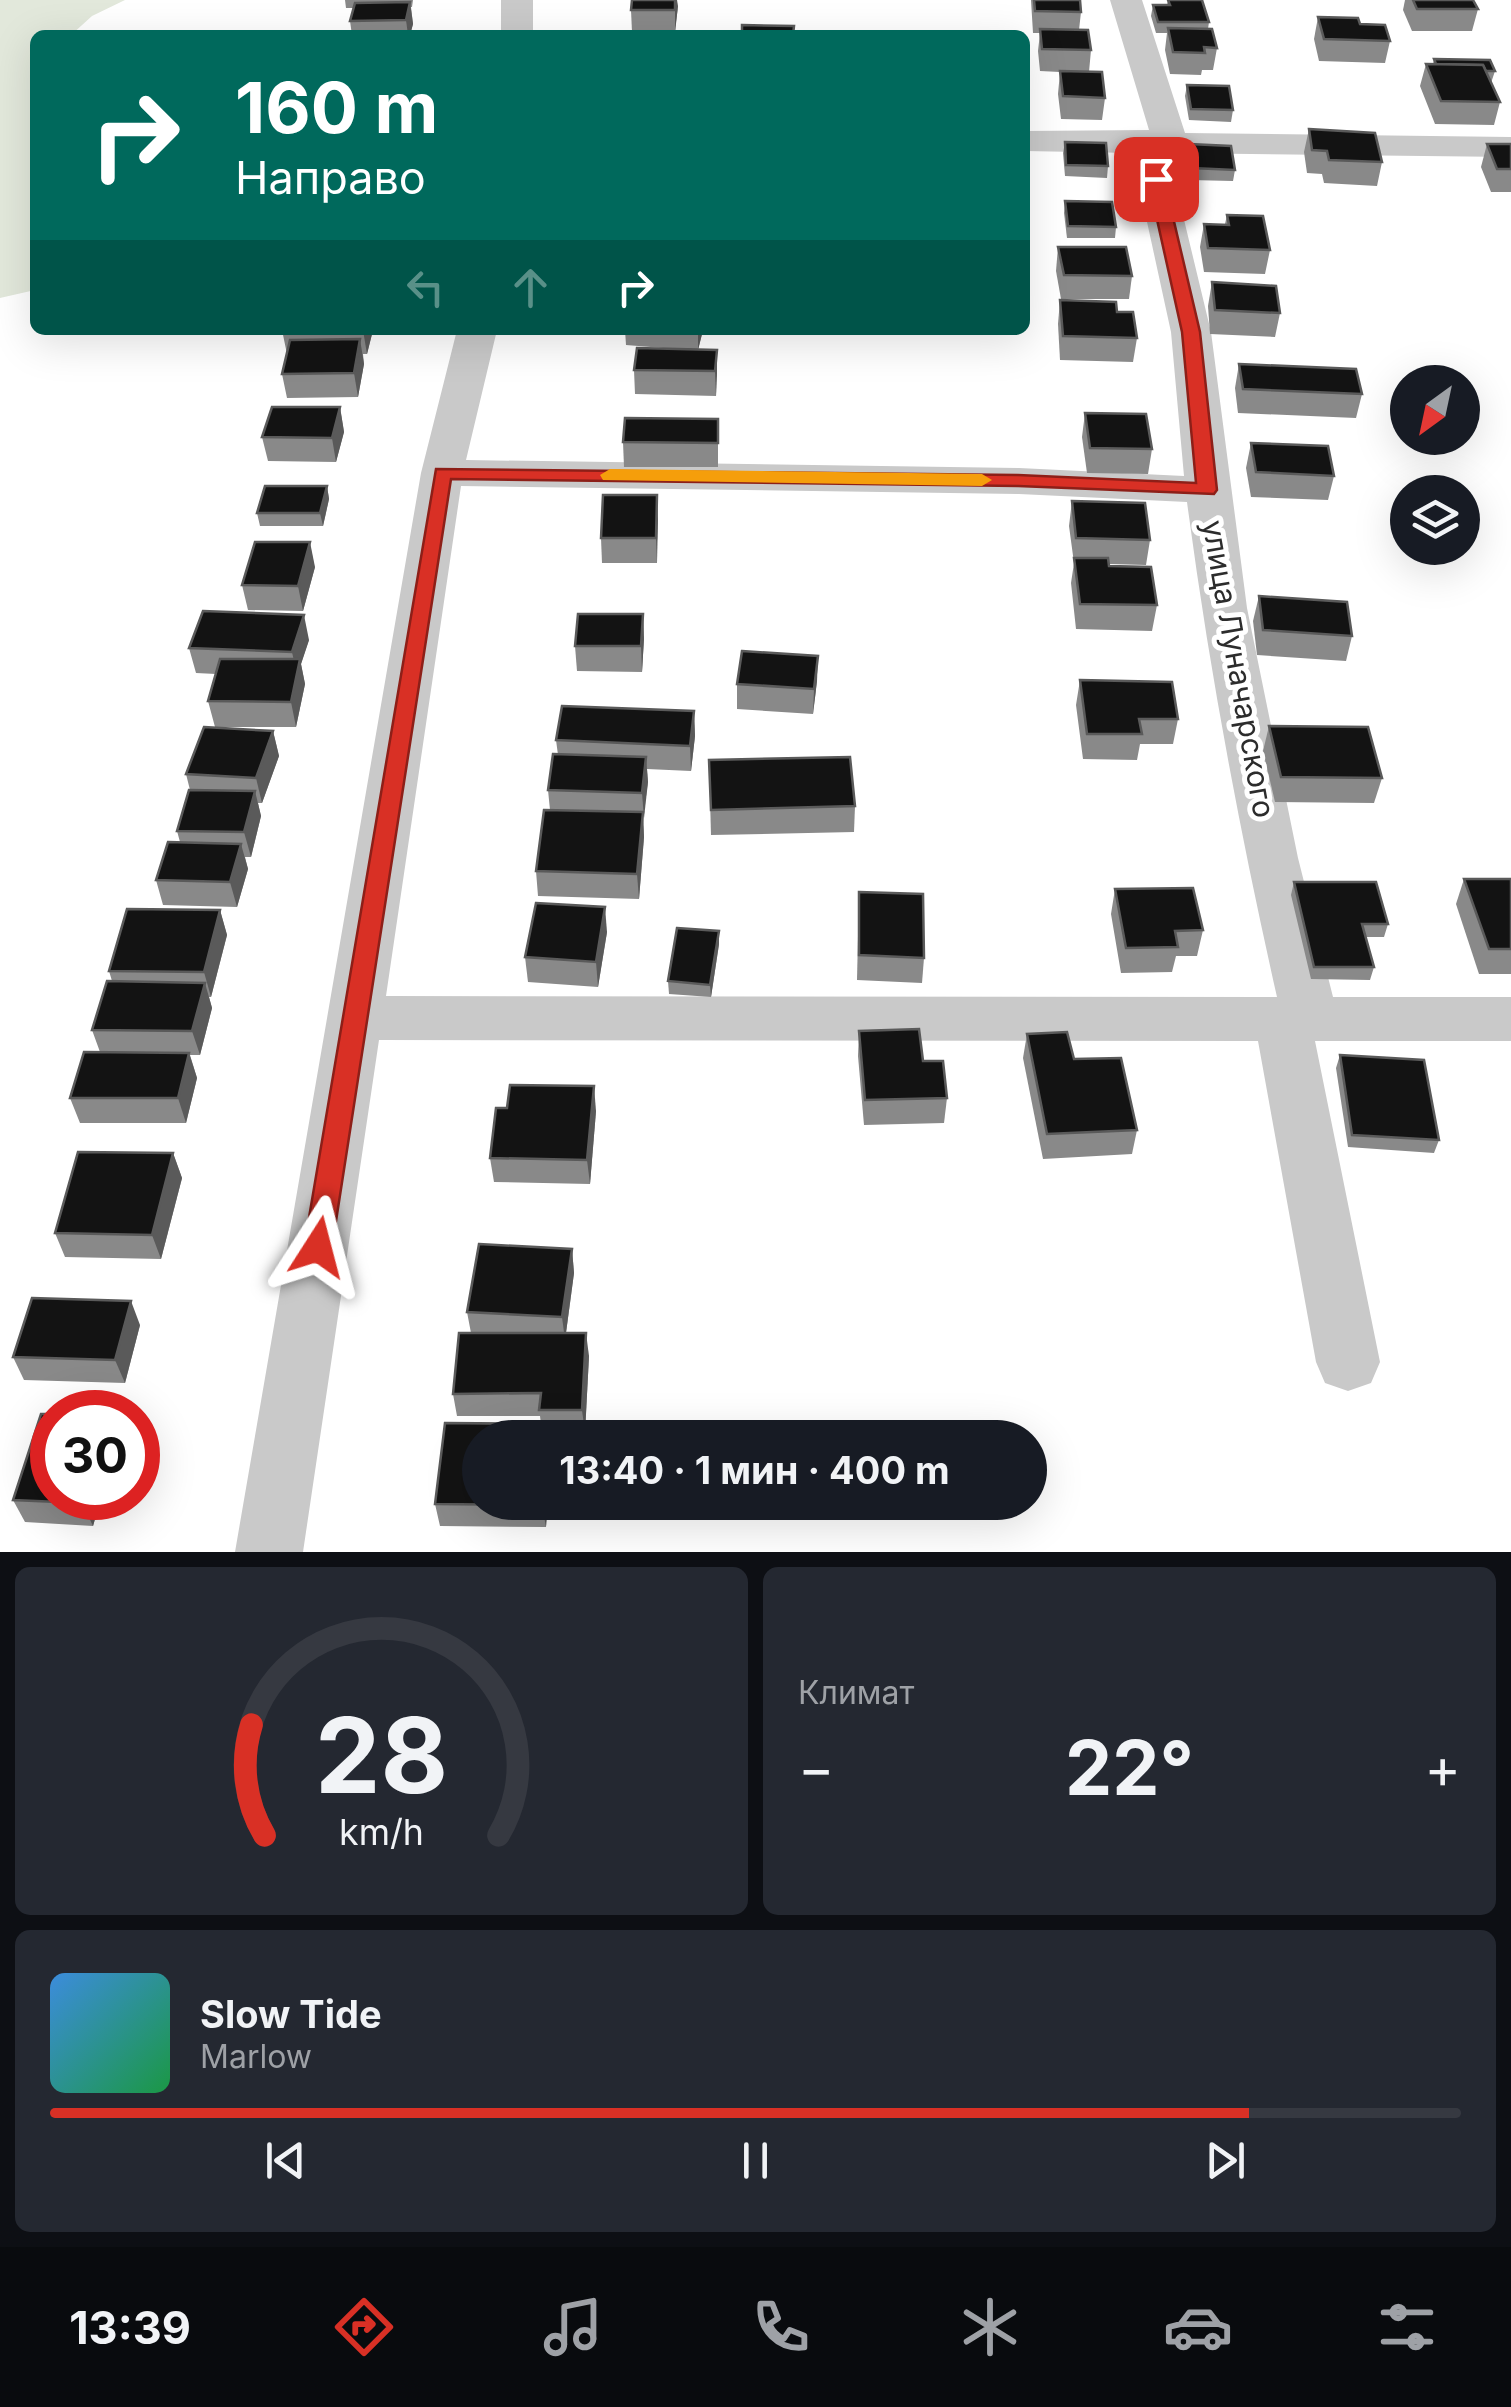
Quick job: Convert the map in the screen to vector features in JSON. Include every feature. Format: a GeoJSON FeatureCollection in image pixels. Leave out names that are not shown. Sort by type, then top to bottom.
{"type":"FeatureCollection","features":[{"type":"Feature","properties":{"kind":"street"},"geometry":{"type":"LineString","coordinates":[[516,0],[518,30]]}},
{"type":"Feature","properties":{"kind":"street","name":"улица Луначарского"},"geometry":{"type":"LineString","coordinates":[[1126,0],[1158,141],[1191,332],[1224,608],[1272,858],[1348,1362]]}},
{"type":"Feature","properties":{"kind":"street"},"geometry":{"type":"LineString","coordinates":[[1030,141],[1511,147]]}},
{"type":"Feature","properties":{"kind":"street"},"geometry":{"type":"LineString","coordinates":[[269,1552],[442,473],[477,335]]}},
{"type":"Feature","properties":{"kind":"street"},"geometry":{"type":"LineString","coordinates":[[442,473],[1018,480],[1207,490]]}},
{"type":"Feature","properties":{"kind":"street"},"geometry":{"type":"LineString","coordinates":[[355,1018],[1511,1019]]}},
{"type":"Feature","properties":{"kind":"shaded area"},"geometry":{"type":"Polygon","coordinates":[[[0,0],[125,0],[92,16],[77,30],[30,30],[30,291],[0,298],[0,0]]]}},
{"type":"Feature","properties":{"kind":"building"},"geometry":{"type":"Polygon","coordinates":[[[632,0],[675,0],[675,10],[631,10],[632,0]]]}},
{"type":"Feature","properties":{"kind":"building"},"geometry":{"type":"Polygon","coordinates":[[[1034,0],[1080,0],[1081,12],[1035,11],[1034,0]]]}},
{"type":"Feature","properties":{"kind":"building"},"geometry":{"type":"Polygon","coordinates":[[[1168,0],[1202,0],[1209,22],[1158,22],[1153,5],[1170,5],[1168,0]]]}},
{"type":"Feature","properties":{"kind":"building"},"geometry":{"type":"Polygon","coordinates":[[[1413,0],[1473,0],[1478,9],[1417,9],[1413,0]]]}},
{"type":"Feature","properties":{"kind":"building"},"geometry":{"type":"Polygon","coordinates":[[[410,2],[406,20],[350,21],[355,3],[410,2]]]}},
{"type":"Feature","properties":{"kind":"building"},"geometry":{"type":"Polygon","coordinates":[[[1318,17],[1358,18],[1360,24],[1385,25],[1390,41],[1324,39],[1318,17]]]}},
{"type":"Feature","properties":{"kind":"building"},"geometry":{"type":"Polygon","coordinates":[[[742,25],[794,26],[794,30],[742,30],[742,25]]]}},
{"type":"Feature","properties":{"kind":"building"},"geometry":{"type":"Polygon","coordinates":[[[1168,28],[1212,29],[1217,48],[1204,47],[1205,53],[1173,52],[1168,28]]]}},
{"type":"Feature","properties":{"kind":"building"},"geometry":{"type":"Polygon","coordinates":[[[1040,29],[1088,30],[1091,50],[1042,49],[1040,29]]]}},
{"type":"Feature","properties":{"kind":"building"},"geometry":{"type":"Polygon","coordinates":[[[1434,59],[1490,60],[1495,71],[1486,71],[1483,65],[1436,64],[1434,59]]]}},
{"type":"Feature","properties":{"kind":"building"},"geometry":{"type":"Polygon","coordinates":[[[1426,64],[1483,65],[1500,102],[1441,101],[1426,64]]]}},
{"type":"Feature","properties":{"kind":"building"},"geometry":{"type":"Polygon","coordinates":[[[1060,71],[1102,72],[1105,98],[1063,96],[1060,71]]]}},
{"type":"Feature","properties":{"kind":"building"},"geometry":{"type":"Polygon","coordinates":[[[1187,85],[1229,86],[1233,110],[1191,109],[1187,85]]]}},
{"type":"Feature","properties":{"kind":"building"},"geometry":{"type":"Polygon","coordinates":[[[1309,129],[1375,133],[1382,162],[1329,160],[1327,151],[1312,150],[1309,129]]]}},
{"type":"Feature","properties":{"kind":"building"},"geometry":{"type":"Polygon","coordinates":[[[1065,142],[1106,143],[1108,166],[1066,165],[1065,142]]]}},
{"type":"Feature","properties":{"kind":"building"},"geometry":{"type":"Polygon","coordinates":[[[1189,144],[1231,146],[1235,170],[1192,168],[1189,144]]]}},
{"type":"Feature","properties":{"kind":"building"},"geometry":{"type":"Polygon","coordinates":[[[1487,144],[1511,144],[1511,169],[1497,169],[1487,144]]]}},
{"type":"Feature","properties":{"kind":"building"},"geometry":{"type":"Polygon","coordinates":[[[1065,201],[1112,202],[1116,227],[1068,226],[1065,201]]]}},
{"type":"Feature","properties":{"kind":"building"},"geometry":{"type":"Polygon","coordinates":[[[1227,215],[1263,216],[1270,250],[1208,248],[1204,224],[1229,225],[1227,215]]]}},
{"type":"Feature","properties":{"kind":"building"},"geometry":{"type":"Polygon","coordinates":[[[1058,247],[1126,247],[1132,276],[1064,275],[1058,247]]]}},
{"type":"Feature","properties":{"kind":"building"},"geometry":{"type":"Polygon","coordinates":[[[1212,282],[1276,286],[1280,313],[1215,310],[1212,282]]]}},
{"type":"Feature","properties":{"kind":"building"},"geometry":{"type":"Polygon","coordinates":[[[1060,300],[1116,302],[1117,312],[1133,312],[1137,338],[1063,336],[1060,300]]]}},
{"type":"Feature","properties":{"kind":"building"},"geometry":{"type":"Polygon","coordinates":[[[360,339],[354,373],[282,374],[290,340],[360,339]]]}},
{"type":"Feature","properties":{"kind":"building"},"geometry":{"type":"Polygon","coordinates":[[[637,348],[717,350],[715,371],[634,370],[637,348]]]}},
{"type":"Feature","properties":{"kind":"building"},"geometry":{"type":"Polygon","coordinates":[[[1239,364],[1356,369],[1362,394],[1243,389],[1239,364]]]}},
{"type":"Feature","properties":{"kind":"building"},"geometry":{"type":"Polygon","coordinates":[[[272,407],[340,407],[332,438],[262,437],[272,407]]]}},
{"type":"Feature","properties":{"kind":"building"},"geometry":{"type":"Polygon","coordinates":[[[1085,413],[1146,414],[1152,449],[1090,448],[1085,413]]]}},
{"type":"Feature","properties":{"kind":"building"},"geometry":{"type":"Polygon","coordinates":[[[625,418],[718,419],[718,443],[623,442],[625,418]]]}},
{"type":"Feature","properties":{"kind":"building"},"geometry":{"type":"Polygon","coordinates":[[[1251,443],[1328,446],[1334,476],[1256,472],[1251,443]]]}},
{"type":"Feature","properties":{"kind":"building"},"geometry":{"type":"Polygon","coordinates":[[[265,486],[327,486],[320,513],[257,513],[265,486]]]}},
{"type":"Feature","properties":{"kind":"building"},"geometry":{"type":"Polygon","coordinates":[[[603,495],[657,495],[656,538],[601,538],[603,495]]]}},
{"type":"Feature","properties":{"kind":"building"},"geometry":{"type":"Polygon","coordinates":[[[1072,501],[1145,503],[1150,540],[1076,538],[1072,501]]]}},
{"type":"Feature","properties":{"kind":"building"},"geometry":{"type":"Polygon","coordinates":[[[255,542],[310,542],[298,586],[242,585],[255,542]]]}},
{"type":"Feature","properties":{"kind":"building"},"geometry":{"type":"Polygon","coordinates":[[[1074,558],[1108,558],[1109,566],[1151,567],[1157,605],[1080,604],[1074,558]]]}},
{"type":"Feature","properties":{"kind":"building"},"geometry":{"type":"Polygon","coordinates":[[[1259,596],[1347,602],[1352,636],[1263,630],[1259,596]]]}},
{"type":"Feature","properties":{"kind":"building"},"geometry":{"type":"Polygon","coordinates":[[[203,611],[304,615],[292,652],[189,648],[203,611]]]}},
{"type":"Feature","properties":{"kind":"building"},"geometry":{"type":"Polygon","coordinates":[[[578,614],[643,614],[641,646],[575,646],[578,614]]]}},
{"type":"Feature","properties":{"kind":"building"},"geometry":{"type":"Polygon","coordinates":[[[742,651],[818,656],[814,689],[737,684],[742,651]]]}},
{"type":"Feature","properties":{"kind":"building"},"geometry":{"type":"Polygon","coordinates":[[[220,659],[300,659],[291,702],[208,701],[220,659]]]}},
{"type":"Feature","properties":{"kind":"building"},"geometry":{"type":"Polygon","coordinates":[[[1080,680],[1172,682],[1178,719],[1139,719],[1142,734],[1087,734],[1080,680]]]}},
{"type":"Feature","properties":{"kind":"building"},"geometry":{"type":"Polygon","coordinates":[[[562,706],[694,711],[690,746],[556,740],[562,706]]]}},
{"type":"Feature","properties":{"kind":"building"},"geometry":{"type":"Polygon","coordinates":[[[1269,726],[1368,727],[1382,778],[1281,777],[1269,726]]]}},
{"type":"Feature","properties":{"kind":"building"},"geometry":{"type":"Polygon","coordinates":[[[204,727],[273,731],[256,778],[186,774],[204,727]]]}},
{"type":"Feature","properties":{"kind":"building"},"geometry":{"type":"Polygon","coordinates":[[[553,754],[646,757],[642,793],[548,790],[553,754]]]}},
{"type":"Feature","properties":{"kind":"building"},"geometry":{"type":"Polygon","coordinates":[[[850,757],[855,806],[711,810],[709,760],[850,757]]]}},
{"type":"Feature","properties":{"kind":"building"},"geometry":{"type":"Polygon","coordinates":[[[189,790],[255,791],[244,832],[177,831],[189,790]]]}},
{"type":"Feature","properties":{"kind":"building"},"geometry":{"type":"Polygon","coordinates":[[[544,810],[643,812],[637,874],[536,871],[544,810]]]}},
{"type":"Feature","properties":{"kind":"building"},"geometry":{"type":"Polygon","coordinates":[[[168,842],[241,844],[230,882],[156,880],[168,842]]]}},
{"type":"Feature","properties":{"kind":"building"},"geometry":{"type":"Polygon","coordinates":[[[1464,879],[1511,879],[1511,949],[1489,949],[1464,879]]]}},
{"type":"Feature","properties":{"kind":"building"},"geometry":{"type":"Polygon","coordinates":[[[1294,882],[1376,882],[1388,924],[1362,924],[1374,967],[1314,967],[1294,882]]]}},
{"type":"Feature","properties":{"kind":"building"},"geometry":{"type":"Polygon","coordinates":[[[1193,888],[1203,930],[1175,931],[1178,947],[1126,948],[1115,889],[1193,888]]]}},
{"type":"Feature","properties":{"kind":"building"},"geometry":{"type":"Polygon","coordinates":[[[859,892],[923,894],[924,958],[859,955],[859,892]]]}},
{"type":"Feature","properties":{"kind":"building"},"geometry":{"type":"Polygon","coordinates":[[[536,903],[605,907],[596,962],[525,957],[536,903]]]}},
{"type":"Feature","properties":{"kind":"building"},"geometry":{"type":"Polygon","coordinates":[[[127,909],[220,910],[204,972],[109,971],[127,909]]]}},
{"type":"Feature","properties":{"kind":"building"},"geometry":{"type":"Polygon","coordinates":[[[677,928],[719,931],[710,985],[668,981],[677,928]]]}},
{"type":"Feature","properties":{"kind":"building"},"geometry":{"type":"Polygon","coordinates":[[[107,981],[205,983],[192,1031],[92,1030],[107,981]]]}},
{"type":"Feature","properties":{"kind":"building"},"geometry":{"type":"Polygon","coordinates":[[[919,1029],[923,1061],[943,1061],[947,1098],[865,1100],[859,1031],[919,1029]]]}},
{"type":"Feature","properties":{"kind":"building"},"geometry":{"type":"Polygon","coordinates":[[[1067,1032],[1074,1059],[1121,1058],[1137,1130],[1047,1134],[1027,1034],[1067,1032]]]}},
{"type":"Feature","properties":{"kind":"building"},"geometry":{"type":"Polygon","coordinates":[[[84,1052],[189,1053],[178,1098],[70,1098],[84,1052]]]}},
{"type":"Feature","properties":{"kind":"building"},"geometry":{"type":"Polygon","coordinates":[[[1340,1055],[1424,1060],[1439,1140],[1352,1135],[1340,1055]]]}},
{"type":"Feature","properties":{"kind":"building"},"geometry":{"type":"Polygon","coordinates":[[[510,1085],[594,1086],[587,1160],[490,1158],[496,1108],[507,1108],[510,1085]]]}},
{"type":"Feature","properties":{"kind":"building"},"geometry":{"type":"Polygon","coordinates":[[[78,1152],[173,1153],[152,1235],[55,1233],[78,1152]]]}},
{"type":"Feature","properties":{"kind":"building"},"geometry":{"type":"Polygon","coordinates":[[[479,1244],[572,1249],[562,1317],[467,1312],[479,1244]]]}},
{"type":"Feature","properties":{"kind":"building"},"geometry":{"type":"Polygon","coordinates":[[[32,1298],[131,1301],[115,1360],[13,1357],[32,1298]]]}},
{"type":"Feature","properties":{"kind":"building"},"geometry":{"type":"Polygon","coordinates":[[[459,1333],[586,1333],[582,1410],[539,1410],[541,1393],[453,1394],[459,1333]]]}},
{"type":"Feature","properties":{"kind":"building"},"geometry":{"type":"Polygon","coordinates":[[[445,1423],[462,1423],[462,1504],[435,1504],[445,1423]]]}},
{"type":"Feature","properties":{"kind":"building"},"geometry":{"type":"Polygon","coordinates":[[[30,1448],[30,1501],[13,1500],[30,1448]]]}},
{"type":"Feature","properties":{"kind":"slow traffic"},"geometry":{"type":"LineString","coordinates":[[610,475],[982,480]]}},
{"type":"Feature","properties":{"kind":"route"},"geometry":{"type":"LineString","coordinates":[[318,1247],[442,473],[1018,480],[1207,490],[1191,332],[1156,179]]}}]}
